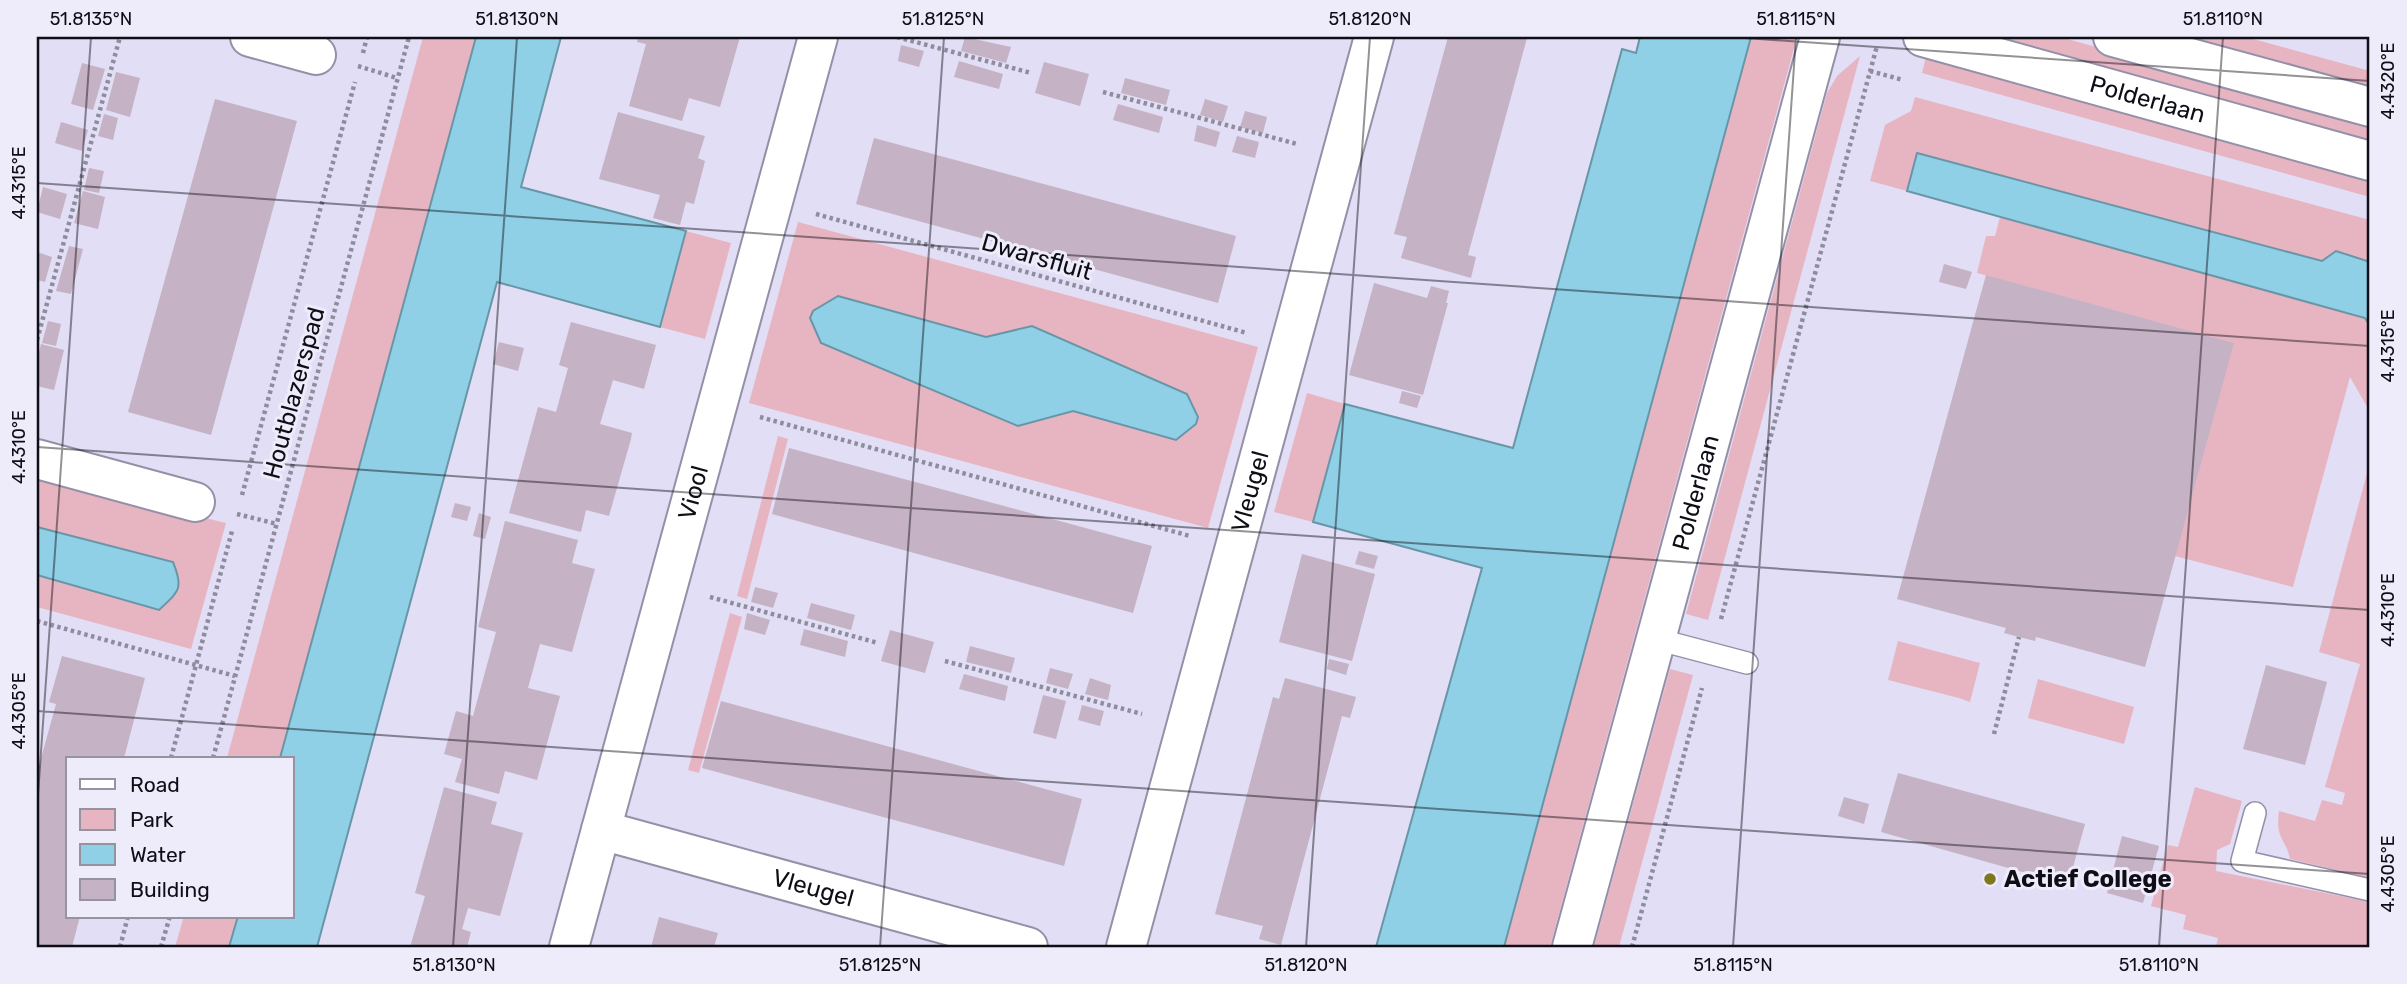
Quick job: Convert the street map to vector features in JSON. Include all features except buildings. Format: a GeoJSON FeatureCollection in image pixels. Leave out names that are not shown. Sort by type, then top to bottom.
{"type":"FeatureCollection","features":[{"type":"Feature","properties":{"kind":"street"},"geometry":{"type":"LineString","coordinates":[[250,37],[316,55]]}},
{"type":"Feature","properties":{"kind":"street","name":"Viool"},"geometry":{"type":"LineString","coordinates":[[569,947],[818,37]]}},
{"type":"Feature","properties":{"kind":"street","name":"Vleugel"},"geometry":{"type":"LineString","coordinates":[[1126,947],[1374,37]]}},
{"type":"Feature","properties":{"kind":"street","name":"Polderlaan"},"geometry":{"type":"LineString","coordinates":[[1572,947],[1820,37]]}},
{"type":"Feature","properties":{"kind":"street","name":"Polderlaan"},"geometry":{"type":"LineString","coordinates":[[1923,37],[2370,161]]}},
{"type":"Feature","properties":{"kind":"street","name":"Polderlaan"},"geometry":{"type":"LineString","coordinates":[[2113,37],[2370,107]]}},
{"type":"Feature","properties":{"kind":"street"},"geometry":{"type":"LineString","coordinates":[[37,459],[195,502]]}},
{"type":"Feature","properties":{"kind":"street","name":"Vleugel"},"geometry":{"type":"LineString","coordinates":[[601,830],[1028,947]]}},
{"type":"Feature","properties":{"kind":"lane"},"geometry":{"type":"LineString","coordinates":[[1656,639],[1746,663]]}},
{"type":"Feature","properties":{"kind":"lane"},"geometry":{"type":"LineString","coordinates":[[2255,813],[2242,861],[2370,890]]}},
{"type":"Feature","properties":{"kind":"path"},"geometry":{"type":"LineString","coordinates":[[37,340],[120,37]]}},
{"type":"Feature","properties":{"kind":"path"},"geometry":{"type":"LineString","coordinates":[[359,67],[367,37]]}},
{"type":"Feature","properties":{"kind":"path","name":"Houtblazerspad"},"geometry":{"type":"LineString","coordinates":[[213,757],[409,37]]}},
{"type":"Feature","properties":{"kind":"path"},"geometry":{"type":"LineString","coordinates":[[897,37],[1031,73]]}},
{"type":"Feature","properties":{"kind":"path"},"geometry":{"type":"LineString","coordinates":[[1632,947],[1879,37]]}},
{"type":"Feature","properties":{"kind":"path","name":"Houtblazerspad"},"geometry":{"type":"LineString","coordinates":[[240,500],[355,80]]}},
{"type":"Feature","properties":{"kind":"path"},"geometry":{"type":"LineString","coordinates":[[1102,92],[1342,156]]}},
{"type":"Feature","properties":{"kind":"path","name":"Dwarsfluit"},"geometry":{"type":"LineString","coordinates":[[773,202],[1291,345]]}},
{"type":"Feature","properties":{"kind":"path"},"geometry":{"type":"LineString","coordinates":[[717,406],[1235,549]]}},
{"type":"Feature","properties":{"kind":"path"},"geometry":{"type":"LineString","coordinates":[[171,757],[237,514]]}},
{"type":"Feature","properties":{"kind":"path"},"geometry":{"type":"LineString","coordinates":[[668,586],[878,643]]}},
{"type":"Feature","properties":{"kind":"path"},"geometry":{"type":"LineString","coordinates":[[37,621],[235,676]]}},
{"type":"Feature","properties":{"kind":"path"},"geometry":{"type":"LineString","coordinates":[[1994,734],[2020,637]]}},
{"type":"Feature","properties":{"kind":"path"},"geometry":{"type":"LineString","coordinates":[[945,661],[1187,727]]}},
{"type":"Feature","properties":{"kind":"path"},"geometry":{"type":"LineString","coordinates":[[120,947],[127,918]]}},
{"type":"Feature","properties":{"kind":"path"},"geometry":{"type":"LineString","coordinates":[[161,947],[169,918]]}},
{"type":"Feature","properties":{"kind":"green space"},"geometry":{"type":"Polygon","coordinates":[[[423,37],[476,37],[280,757],[227,757],[423,37]]]}},
{"type":"Feature","properties":{"kind":"green space"},"geometry":{"type":"Polygon","coordinates":[[[1751,37],[1797,37],[1550,947],[1504,947],[1751,37]]]}},
{"type":"Feature","properties":{"kind":"green space"},"geometry":{"type":"Polygon","coordinates":[[[1973,37],[2060,37],[2370,122],[2370,146],[1973,37]]]}},
{"type":"Feature","properties":{"kind":"green space"},"geometry":{"type":"Polygon","coordinates":[[[2161,37],[2246,37],[2370,71],[2370,94],[2161,37]]]}},
{"type":"Feature","properties":{"kind":"green space"},"geometry":{"type":"Polygon","coordinates":[[[1927,53],[2370,175],[2370,197],[1922,73],[1927,53]]]}},
{"type":"Feature","properties":{"kind":"green space"},"geometry":{"type":"Polygon","coordinates":[[[1860,56],[1708,620],[1686,614],[1827,93],[1837,76],[1860,56]]]}},
{"type":"Feature","properties":{"kind":"green space"},"geometry":{"type":"Polygon","coordinates":[[[1915,97],[2370,220],[2370,262],[2336,251],[2322,261],[1917,153],[1907,191],[1870,181],[1885,125],[1911,111],[1915,97]]]}},
{"type":"Feature","properties":{"kind":"green space"},"geometry":{"type":"Polygon","coordinates":[[[2000,217],[2365,318],[2370,326],[2370,412],[2350,377],[2293,587],[2175,556],[2233,343],[1977,273],[1986,236],[1995,236],[2000,217]]]}},
{"type":"Feature","properties":{"kind":"green space"},"geometry":{"type":"Polygon","coordinates":[[[798,222],[1258,347],[1208,528],[749,403],[798,222]],[[839,296],[813,311],[811,318],[1018,426],[1073,411],[1176,440],[1196,424],[1198,417],[1032,326],[986,337],[839,296]]]}},
{"type":"Feature","properties":{"kind":"green space"},"geometry":{"type":"Polygon","coordinates":[[[686,231],[731,243],[705,339],[660,327],[686,231]]]}},
{"type":"Feature","properties":{"kind":"green space"},"geometry":{"type":"Polygon","coordinates":[[[1307,393],[1345,404],[1313,522],[1274,512],[1307,393]]]}},
{"type":"Feature","properties":{"kind":"green space"},"geometry":{"type":"Polygon","coordinates":[[[778,436],[788,439],[747,599],[737,596],[778,436]]]}},
{"type":"Feature","properties":{"kind":"green space"},"geometry":{"type":"Polygon","coordinates":[[[2370,462],[2370,878],[2290,859],[2278,828],[2278,821],[2279,811],[2315,821],[2322,800],[2342,805],[2345,793],[2325,787],[2360,664],[2319,652],[2370,462]]]}},
{"type":"Feature","properties":{"kind":"green space"},"geometry":{"type":"Polygon","coordinates":[[[37,477],[226,523],[191,649],[37,607],[37,575],[159,610],[176,594],[179,584],[172,562],[37,527],[37,477]]]}},
{"type":"Feature","properties":{"kind":"green space"},"geometry":{"type":"Polygon","coordinates":[[[730,613],[742,617],[699,773],[688,770],[730,613]]]}},
{"type":"Feature","properties":{"kind":"green space"},"geometry":{"type":"Polygon","coordinates":[[[1898,641],[1980,663],[1970,702],[1888,680],[1898,641]]]}},
{"type":"Feature","properties":{"kind":"green space"},"geometry":{"type":"Polygon","coordinates":[[[1670,669],[1693,675],[1619,947],[1594,947],[1670,669]]]}},
{"type":"Feature","properties":{"kind":"green space"},"geometry":{"type":"Polygon","coordinates":[[[2038,679],[2134,707],[2124,744],[2028,718],[2038,679]]]}},
{"type":"Feature","properties":{"kind":"green space"},"geometry":{"type":"Polygon","coordinates":[[[2195,787],[2242,801],[2230,844],[2217,850],[2216,871],[2370,902],[2370,947],[2216,947],[2218,938],[2183,929],[2186,915],[2151,906],[2168,845],[2178,847],[2195,787]]]}},
{"type":"Feature","properties":{"kind":"green space"},"geometry":{"type":"Polygon","coordinates":[[[183,918],[237,918],[229,947],[175,947],[183,918]]]}},
{"type":"Feature","properties":{"kind":"water"},"geometry":{"type":"Polygon","coordinates":[[[476,37],[561,37],[521,187],[686,231],[660,327],[497,282],[317,947],[229,947],[237,918],[294,918],[294,757],[280,757],[476,37]]]}},
{"type":"Feature","properties":{"kind":"water"},"geometry":{"type":"Polygon","coordinates":[[[1640,37],[1751,37],[1504,947],[1376,947],[1482,568],[1313,522],[1345,404],[1513,448],[1622,49],[1636,53],[1640,37]]]}},
{"type":"Feature","properties":{"kind":"water"},"geometry":{"type":"Polygon","coordinates":[[[1917,153],[2322,261],[2336,251],[2370,262],[2370,326],[2365,318],[1907,191],[1917,153]]]}},
{"type":"Feature","properties":{"kind":"water"},"geometry":{"type":"Polygon","coordinates":[[[838,296],[986,337],[1032,326],[1187,394],[1198,417],[1196,424],[1176,440],[1073,411],[1018,426],[821,343],[810,318],[813,311],[838,296]]]}},
{"type":"Feature","properties":{"kind":"water"},"geometry":{"type":"Polygon","coordinates":[[[37,527],[173,562],[178,589],[159,610],[37,575],[37,527]]]}},
{"type":"Feature","properties":{"kind":"place","name":"Actief College"},"geometry":{"type":"Point","coordinates":[1990,879]}}]}
